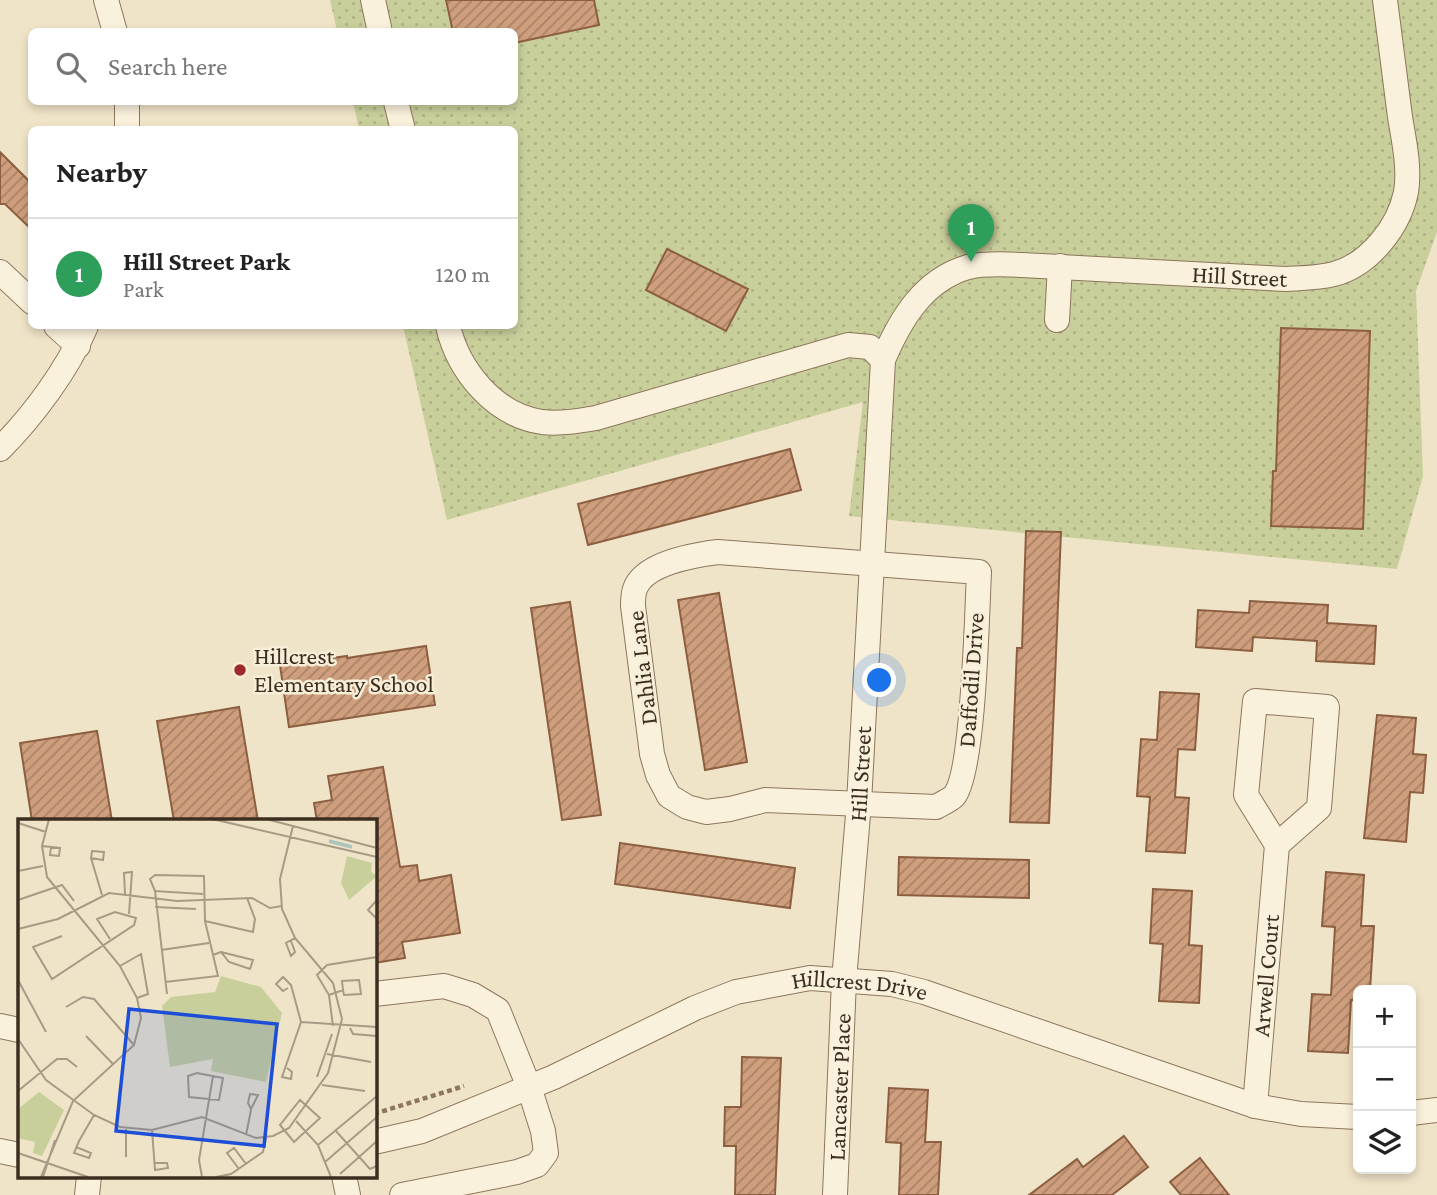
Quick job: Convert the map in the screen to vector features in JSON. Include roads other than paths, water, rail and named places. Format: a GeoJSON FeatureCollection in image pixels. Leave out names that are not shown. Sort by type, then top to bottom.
{"type":"FeatureCollection","features":[{"type":"Feature","properties":{"kind":"street"},"geometry":{"type":"LineString","coordinates":[[106,0],[114,28]]}},
{"type":"Feature","properties":{"kind":"street"},"geometry":{"type":"LineString","coordinates":[[373,0],[379,28]]}},
{"type":"Feature","properties":{"kind":"street","name":"Hill Street"},"geometry":{"type":"LineString","coordinates":[[844,980],[859,803],[883,360],[896,330],[915,302],[940,281],[967,268],[993,264],[1286,279],[1337,273],[1362,260],[1384,239],[1396,219],[1406,193],[1406,165],[1385,0]]}},
{"type":"Feature","properties":{"kind":"street"},"geometry":{"type":"LineString","coordinates":[[127,105],[127,126]]}},
{"type":"Feature","properties":{"kind":"street"},"geometry":{"type":"LineString","coordinates":[[397,105],[402,126]]}},
{"type":"Feature","properties":{"kind":"street"},"geometry":{"type":"LineString","coordinates":[[1056,320],[1060,266]]}},
{"type":"Feature","properties":{"kind":"street"},"geometry":{"type":"LineString","coordinates":[[0,272],[28,298]]}},
{"type":"Feature","properties":{"kind":"street"},"geometry":{"type":"LineString","coordinates":[[0,449],[22,428],[82,336],[64,329]]}},
{"type":"Feature","properties":{"kind":"street"},"geometry":{"type":"LineString","coordinates":[[449,329],[467,370],[485,393],[510,412],[539,421],[564,423],[596,418],[848,345],[870,347],[883,360]]}},
{"type":"Feature","properties":{"kind":"street","name":"Dahlia Lane"},"geometry":{"type":"LineString","coordinates":[[859,803],[765,800],[706,812],[687,807],[668,796],[657,775],[652,754],[633,606],[635,589],[643,577],[667,563],[693,555],[718,552],[872,562]]}},
{"type":"Feature","properties":{"kind":"street","name":"Daffodil Drive"},"geometry":{"type":"LineString","coordinates":[[859,803],[936,807],[955,795],[963,776],[970,736],[979,572],[872,562]]}},
{"type":"Feature","properties":{"kind":"street"},"geometry":{"type":"LineString","coordinates":[[1255,701],[1326,707],[1319,808],[1276,845],[1246,795],[1255,701]]}},
{"type":"Feature","properties":{"kind":"street","name":"Arwell Court"},"geometry":{"type":"LineString","coordinates":[[1255,1106],[1276,845]]}},
{"type":"Feature","properties":{"kind":"street","name":"Hillcrest Drive"},"geometry":{"type":"LineString","coordinates":[[376,1142],[422,1131],[529,1087],[695,1007],[736,992],[810,978],[892,984],[924,992],[1255,1106],[1301,1114],[1353,1117]]}},
{"type":"Feature","properties":{"kind":"street","name":"Lancaster Place"},"geometry":{"type":"LineString","coordinates":[[835,1195],[844,980]]}},
{"type":"Feature","properties":{"kind":"street"},"geometry":{"type":"LineString","coordinates":[[376,994],[444,986],[473,995],[498,1010],[529,1087],[543,1131],[546,1153],[537,1165],[517,1172],[401,1195]]}},
{"type":"Feature","properties":{"kind":"street"},"geometry":{"type":"LineString","coordinates":[[0,1026],[18,1030]]}},
{"type":"Feature","properties":{"kind":"street"},"geometry":{"type":"LineString","coordinates":[[1416,1112],[1437,1110]]}},
{"type":"Feature","properties":{"kind":"street"},"geometry":{"type":"LineString","coordinates":[[0,1150],[18,1155]]}},
{"type":"Feature","properties":{"kind":"place","name":"Hill Street Park"},"geometry":{"type":"Point","coordinates":[971,262]}},
{"type":"Feature","properties":{"kind":"place","name":"Hillcrest Elementary School"},"geometry":{"type":"Point","coordinates":[240,670]}}]}
